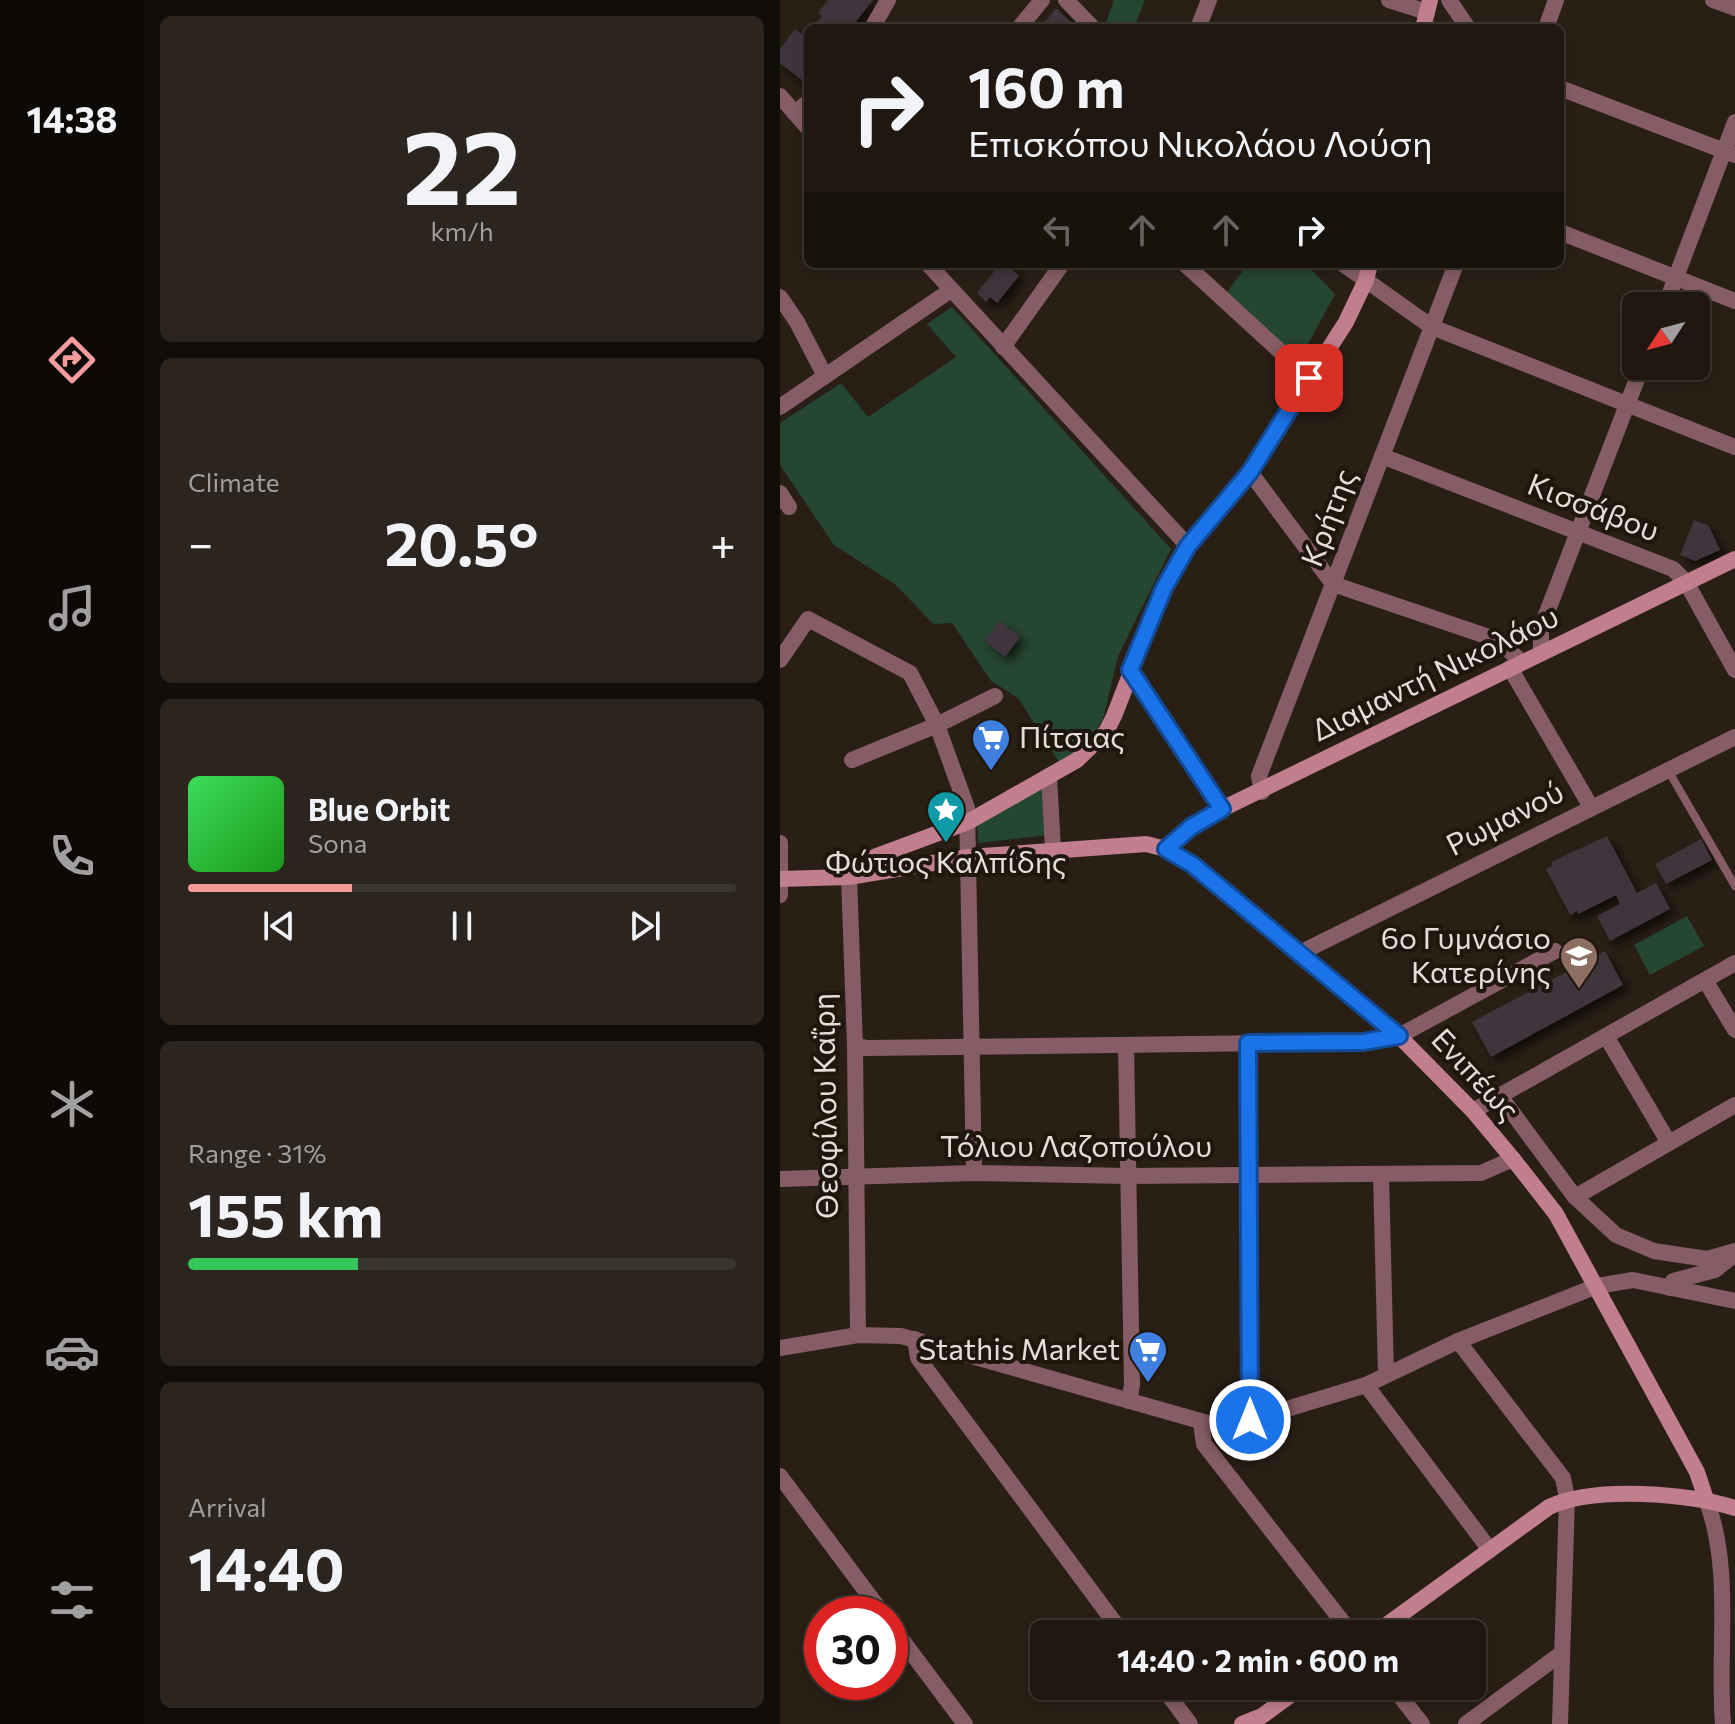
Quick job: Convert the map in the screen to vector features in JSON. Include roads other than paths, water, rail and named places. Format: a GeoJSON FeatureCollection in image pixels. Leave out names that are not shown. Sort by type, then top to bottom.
{"type":"FeatureCollection","features":[{"type":"Feature","properties":{"kind":"street"},"geometry":{"type":"LineString","coordinates":[[874,24],[888,0]]}},
{"type":"Feature","properties":{"kind":"street"},"geometry":{"type":"LineString","coordinates":[[1022,24],[1042,0]]}},
{"type":"Feature","properties":{"kind":"street"},"geometry":{"type":"LineString","coordinates":[[1066,0],[1089,24]]}},
{"type":"Feature","properties":{"kind":"street"},"geometry":{"type":"LineString","coordinates":[[1200,24],[1209,0]]}},
{"type":"Feature","properties":{"kind":"street"},"geometry":{"type":"LineString","coordinates":[[1389,0],[1427,13]]}},
{"type":"Feature","properties":{"kind":"street"},"geometry":{"type":"LineString","coordinates":[[1449,0],[1465,24]]}},
{"type":"Feature","properties":{"kind":"street"},"geometry":{"type":"LineString","coordinates":[[1547,24],[1556,0]]}},
{"type":"Feature","properties":{"kind":"street"},"geometry":{"type":"LineString","coordinates":[[1713,0],[1735,8]]}},
{"type":"Feature","properties":{"kind":"street"},"geometry":{"type":"LineString","coordinates":[[1564,90],[1729,153]]}},
{"type":"Feature","properties":{"kind":"street"},"geometry":{"type":"LineString","coordinates":[[780,96],[802,108]]}},
{"type":"Feature","properties":{"kind":"street"},"geometry":{"type":"LineString","coordinates":[[1670,292],[1729,153],[1735,122]]}},
{"type":"Feature","properties":{"kind":"street"},"geometry":{"type":"LineString","coordinates":[[1564,234],[1735,301]]}},
{"type":"Feature","properties":{"kind":"street"},"geometry":{"type":"LineString","coordinates":[[932,268],[1188,546]]}},
{"type":"Feature","properties":{"kind":"street"},"geometry":{"type":"LineString","coordinates":[[1003,347],[1059,268]]}},
{"type":"Feature","properties":{"kind":"street"},"geometry":{"type":"LineString","coordinates":[[1189,268],[1309,378]]}},
{"type":"Feature","properties":{"kind":"street","name":"Κρήτης"},"geometry":{"type":"LineString","coordinates":[[1262,792],[1259,776],[1454,268]]}},
{"type":"Feature","properties":{"kind":"street"},"geometry":{"type":"LineString","coordinates":[[815,879],[968,822],[1077,760],[1106,732],[1164,588],[1188,546],[1250,472],[1346,322],[1368,272],[1432,327],[1735,447]]}},
{"type":"Feature","properties":{"kind":"street"},"geometry":{"type":"LineString","coordinates":[[780,407],[951,290]]}},
{"type":"Feature","properties":{"kind":"street"},"geometry":{"type":"LineString","coordinates":[[780,297],[825,376]]}},
{"type":"Feature","properties":{"kind":"street"},"geometry":{"type":"LineString","coordinates":[[1541,653],[1541,628],[1637,380]]}},
{"type":"Feature","properties":{"kind":"street","name":"Κισσάβου"},"geometry":{"type":"LineString","coordinates":[[1382,456],[1673,569],[1686,582],[1735,670]]}},
{"type":"Feature","properties":{"kind":"street"},"geometry":{"type":"LineString","coordinates":[[1250,472],[1333,584],[1489,637],[1504,645],[1591,807]]}},
{"type":"Feature","properties":{"kind":"street","name":"Διαμαντή Νικολάου"},"geometry":{"type":"LineString","coordinates":[[1166,849],[1191,827],[1222,809],[1735,559]]}},
{"type":"Feature","properties":{"kind":"street"},"geometry":{"type":"LineString","coordinates":[[780,660],[808,619],[910,673],[937,725],[967,808],[974,1173]]}},
{"type":"Feature","properties":{"kind":"street"},"geometry":{"type":"LineString","coordinates":[[1130,670],[1222,809]]}},
{"type":"Feature","properties":{"kind":"street"},"geometry":{"type":"LineString","coordinates":[[852,760],[937,725],[995,696]]}},
{"type":"Feature","properties":{"kind":"street","name":"Ρωμανού"},"geometry":{"type":"LineString","coordinates":[[1300,953],[1735,737]]}},
{"type":"Feature","properties":{"kind":"street"},"geometry":{"type":"LineString","coordinates":[[1049,776],[1053,850]]}},
{"type":"Feature","properties":{"kind":"street"},"geometry":{"type":"LineString","coordinates":[[780,843],[780,895]]}},
{"type":"Feature","properties":{"kind":"street","name":"Ενιπέως"},"geometry":{"type":"LineString","coordinates":[[780,879],[849,877],[969,857],[1146,844],[1166,849],[1193,865],[1399,1036],[1473,1111],[1513,1159],[1556,1214],[1597,1286],[1697,1472],[1706,1499]]}},
{"type":"Feature","properties":{"kind":"street","name":"Θεοφίλου Καΐρη"},"geometry":{"type":"LineString","coordinates":[[849,877],[855,1046],[858,1335]]}},
{"type":"Feature","properties":{"kind":"street"},"geometry":{"type":"LineString","coordinates":[[855,1046],[1363,1042],[1399,1036],[1555,951]]}},
{"type":"Feature","properties":{"kind":"street"},"geometry":{"type":"LineString","coordinates":[[1473,1111],[1735,963]]}},
{"type":"Feature","properties":{"kind":"street"},"geometry":{"type":"LineString","coordinates":[[1705,980],[1735,1030]]}},
{"type":"Feature","properties":{"kind":"street"},"geometry":{"type":"LineString","coordinates":[[1606,1036],[1669,1143]]}},
{"type":"Feature","properties":{"kind":"street"},"geometry":{"type":"LineString","coordinates":[[1248,1043],[1250,1420]]}},
{"type":"Feature","properties":{"kind":"street"},"geometry":{"type":"LineString","coordinates":[[1126,1045],[1132,1385],[1129,1401]]}},
{"type":"Feature","properties":{"kind":"street"},"geometry":{"type":"LineString","coordinates":[[1500,1096],[1575,1197],[1616,1235],[1654,1251],[1707,1259],[1735,1252]]}},
{"type":"Feature","properties":{"kind":"street"},"geometry":{"type":"LineString","coordinates":[[1575,1197],[1735,1105]]}},
{"type":"Feature","properties":{"kind":"street","name":"Τόλιου Λαζοπούλου"},"geometry":{"type":"LineString","coordinates":[[780,1179],[974,1173],[1128,1176],[1481,1173],[1513,1159]]}},
{"type":"Feature","properties":{"kind":"street"},"geometry":{"type":"LineString","coordinates":[[1381,1174],[1386,1375]]}},
{"type":"Feature","properties":{"kind":"street"},"geometry":{"type":"LineString","coordinates":[[1670,1288],[1673,1281],[1715,1270],[1735,1252]]}},
{"type":"Feature","properties":{"kind":"street"},"geometry":{"type":"LineString","coordinates":[[780,1348],[858,1335],[901,1336],[1218,1426],[1250,1420],[1366,1385],[1458,1341],[1597,1286],[1633,1280],[1735,1301]]}},
{"type":"Feature","properties":{"kind":"street"},"geometry":{"type":"LineString","coordinates":[[915,1339],[918,1358],[1113,1620]]}},
{"type":"Feature","properties":{"kind":"street"},"geometry":{"type":"LineString","coordinates":[[1458,1341],[1563,1478],[1567,1498],[1560,1724]]}},
{"type":"Feature","properties":{"kind":"street"},"geometry":{"type":"LineString","coordinates":[[1366,1385],[1490,1550]]}},
{"type":"Feature","properties":{"kind":"street"},"geometry":{"type":"LineString","coordinates":[[1201,1423],[1204,1444],[1341,1620]]}},
{"type":"Feature","properties":{"kind":"street"},"geometry":{"type":"LineString","coordinates":[[780,1476],[870,1596]]}},
{"type":"Feature","properties":{"kind":"street"},"geometry":{"type":"LineString","coordinates":[[1393,1620],[1549,1507],[1567,1498],[1605,1494],[1706,1499],[1735,1508]]}},
{"type":"Feature","properties":{"kind":"street"},"geometry":{"type":"LineString","coordinates":[[1706,1499],[1714,1519],[1722,1575],[1723,1724]]}},
{"type":"Feature","properties":{"kind":"street"},"geometry":{"type":"LineString","coordinates":[[908,1648],[965,1724]]}},
{"type":"Feature","properties":{"kind":"street"},"geometry":{"type":"LineString","coordinates":[[1466,1724],[1562,1653]]}},
{"type":"Feature","properties":{"kind":"street"},"geometry":{"type":"LineString","coordinates":[[1172,1700],[1190,1724]]}},
{"type":"Feature","properties":{"kind":"street"},"geometry":{"type":"LineString","coordinates":[[1242,1724],[1263,1720],[1287,1700]]}},
{"type":"Feature","properties":{"kind":"street"},"geometry":{"type":"LineString","coordinates":[[1403,1700],[1422,1724]]}},
{"type":"Feature","properties":{"kind":"lane"},"geometry":{"type":"LineString","coordinates":[[1668,770],[1735,886]]}},
{"type":"Feature","properties":{"kind":"lane"},"geometry":{"type":"LineString","coordinates":[[1726,870],[1735,865]]}},
{"type":"Feature","properties":{"kind":"place","name":"Πίτσιας"},"geometry":{"type":"Point","coordinates":[991,772]}},
{"type":"Feature","properties":{"kind":"place","name":"Φώτιος Καλπίδης"},"geometry":{"type":"Point","coordinates":[946,844]}},
{"type":"Feature","properties":{"kind":"place","name":"6ο Γυμνάσιο Κατερίνης"},"geometry":{"type":"Point","coordinates":[1579,990]}},
{"type":"Feature","properties":{"kind":"place","name":"Stathis Market"},"geometry":{"type":"Point","coordinates":[1148,1384]}}]}
